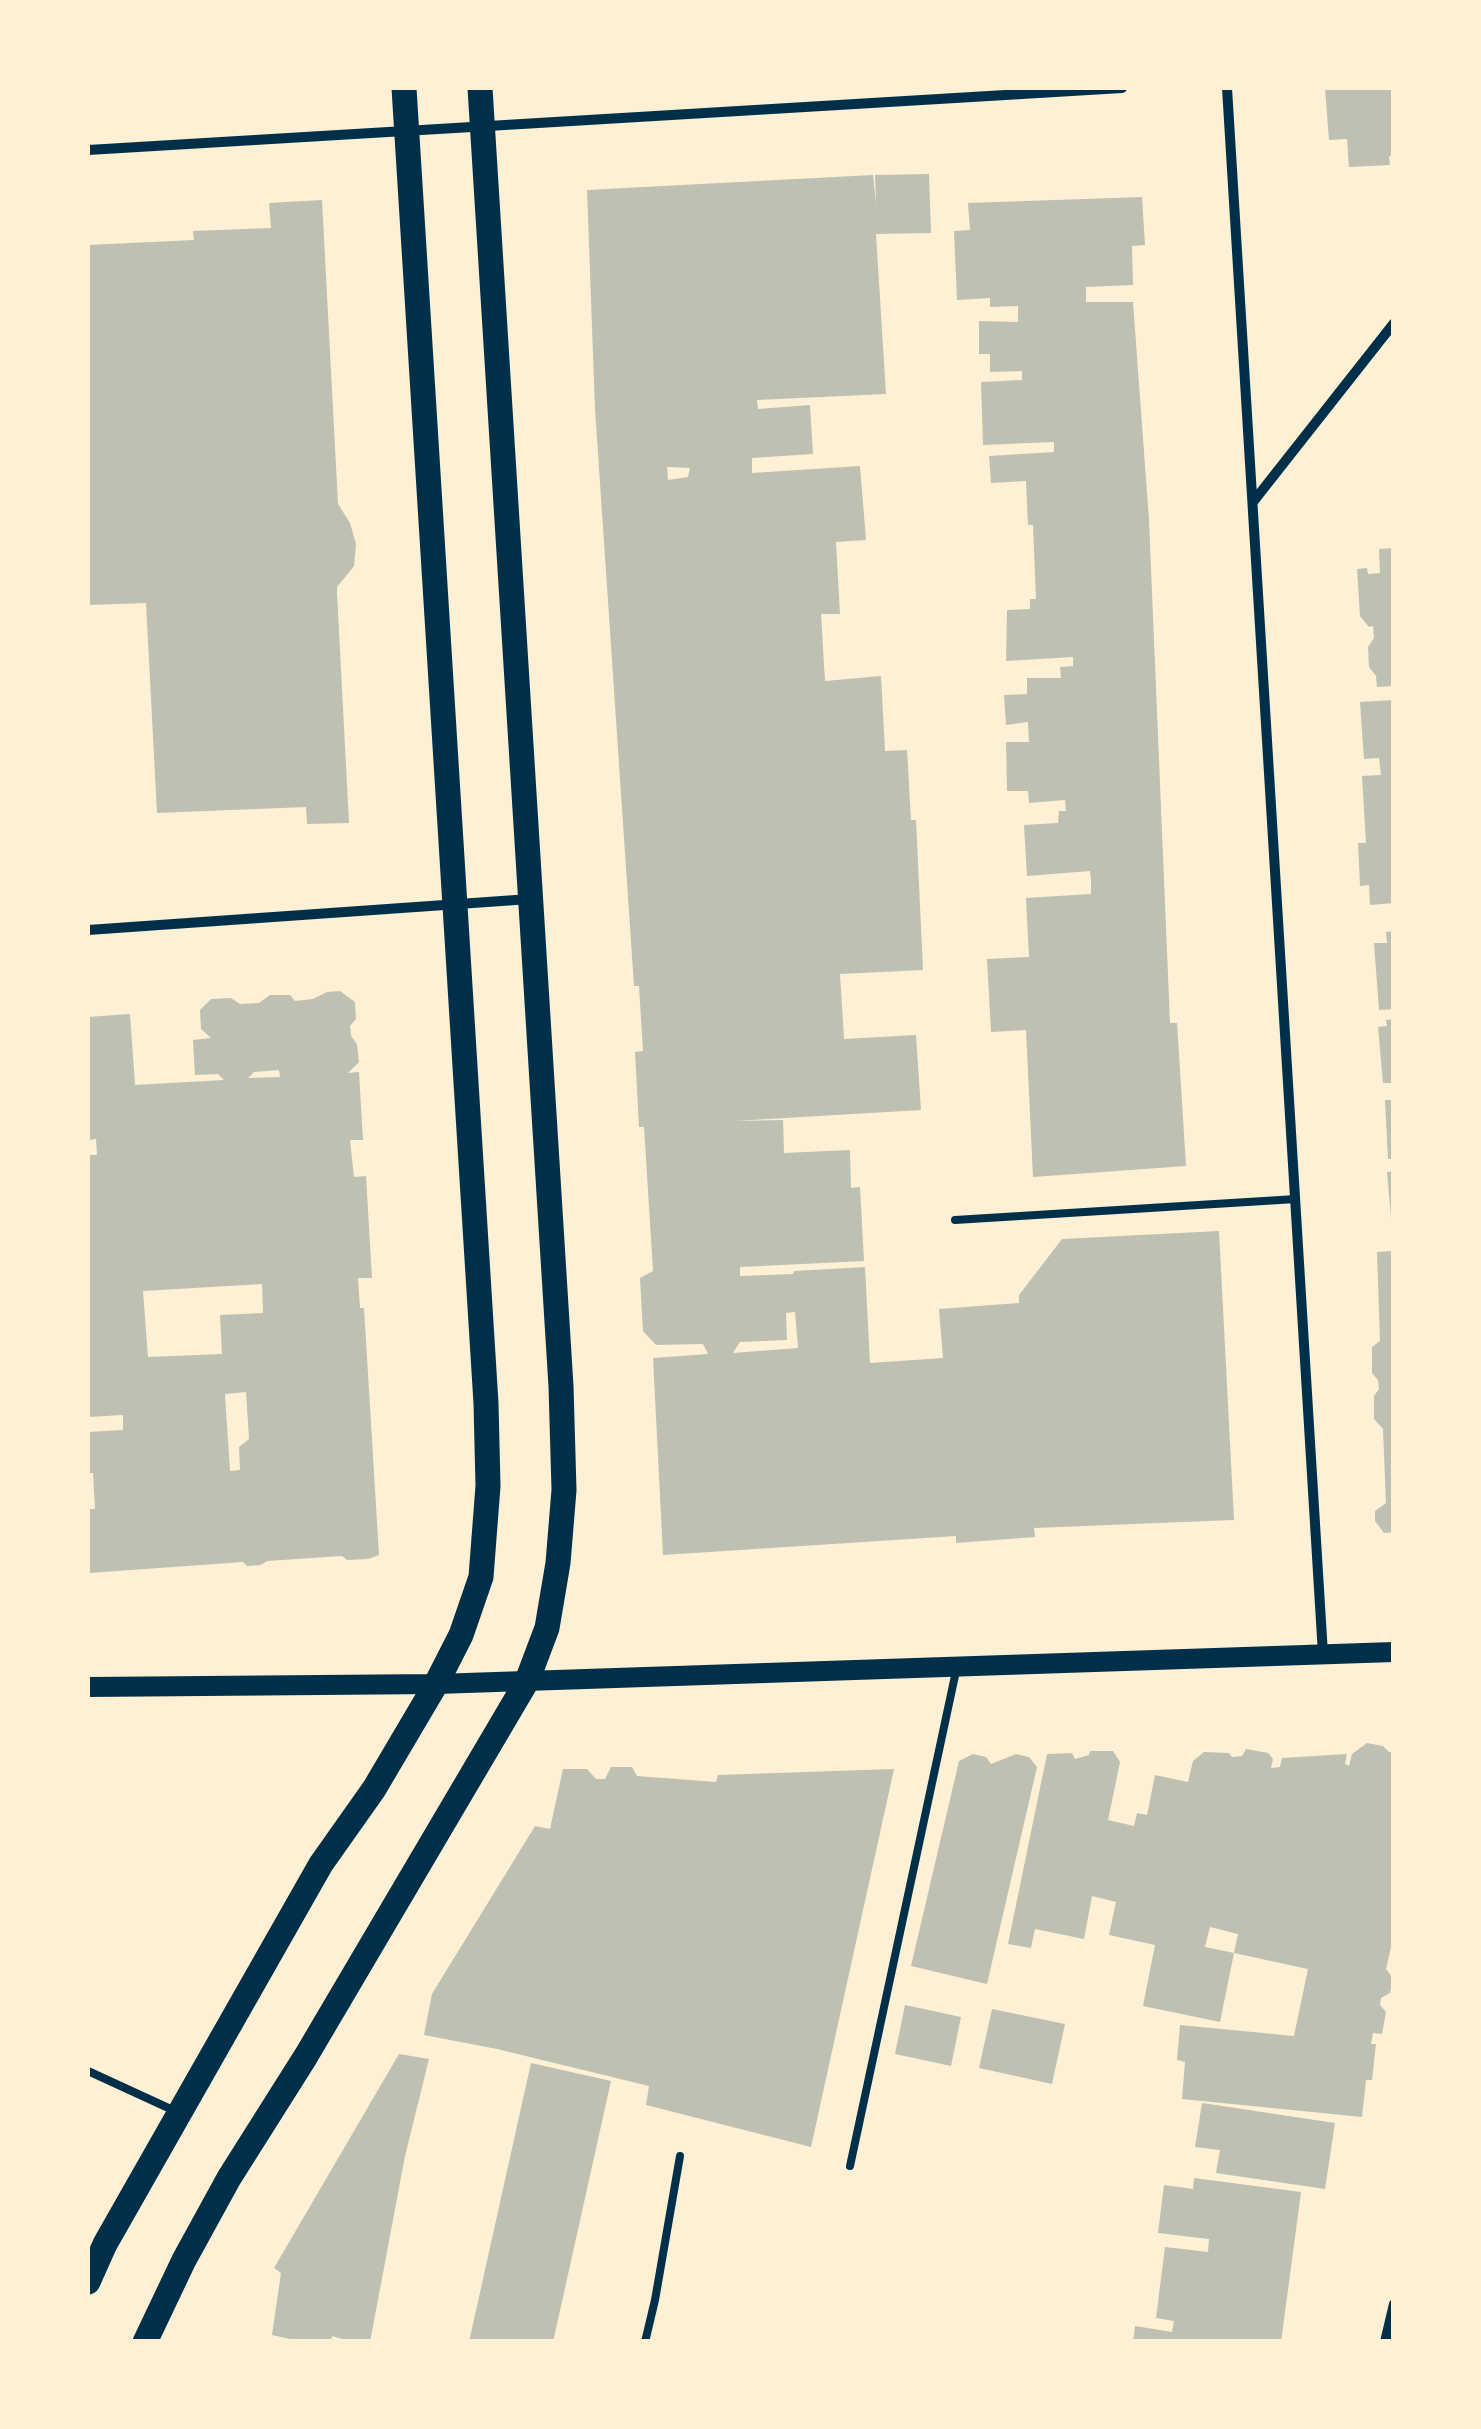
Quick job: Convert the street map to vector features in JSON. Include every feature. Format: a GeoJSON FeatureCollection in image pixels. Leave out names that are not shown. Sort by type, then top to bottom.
{"type":"FeatureCollection","features":[{"type":"Feature","properties":{"kind":"main road"},"geometry":{"type":"LineString","coordinates":[[88,2282],[105,2244],[321,1864],[374,1789],[436,1684],[462,1635],[481,1577],[488,1486],[486,1403],[404,88]]}},
{"type":"Feature","properties":{"kind":"main road"},"geometry":{"type":"LineString","coordinates":[[151,2340],[184,2260],[229,2178],[306,2056],[527,1681],[547,1628],[558,1564],[564,1490],[562,1386],[480,88]]}},
{"type":"Feature","properties":{"kind":"main road"},"geometry":{"type":"LineString","coordinates":[[88,1687],[436,1684],[1394,1652]]}},
{"type":"Feature","properties":{"kind":"street"},"geometry":{"type":"LineString","coordinates":[[88,150],[1122,88]]}},
{"type":"Feature","properties":{"kind":"street"},"geometry":{"type":"LineString","coordinates":[[1227,88],[1323,1654]]}},
{"type":"Feature","properties":{"kind":"street"},"geometry":{"type":"LineString","coordinates":[[1253,503],[1394,322]]}},
{"type":"Feature","properties":{"kind":"street"},"geometry":{"type":"LineString","coordinates":[[88,930],[531,899]]}},
{"type":"Feature","properties":{"kind":"street"},"geometry":{"type":"LineString","coordinates":[[1386,2342],[1394,2304]]}},
{"type":"Feature","properties":{"kind":"lane"},"geometry":{"type":"LineString","coordinates":[[955,1220],[1296,1199]]}},
{"type":"Feature","properties":{"kind":"lane"},"geometry":{"type":"LineString","coordinates":[[850,2166],[957,1666]]}},
{"type":"Feature","properties":{"kind":"lane"},"geometry":{"type":"LineString","coordinates":[[88,2072],[179,2113]]}},
{"type":"Feature","properties":{"kind":"lane"},"geometry":{"type":"LineString","coordinates":[[645,2342],[680,2156]]}},
{"type":"Feature","properties":{"kind":"building"},"geometry":{"type":"Polygon","coordinates":[[[1325,88],[1394,88],[1394,156],[1389,156],[1390,165],[1349,167],[1347,139],[1329,140],[1325,88]]]}},
{"type":"Feature","properties":{"kind":"building"},"geometry":{"type":"Polygon","coordinates":[[[929,174],[931,233],[876,234],[886,394],[757,400],[758,409],[810,405],[813,454],[752,458],[752,473],[860,466],[866,540],[836,542],[840,614],[821,614],[825,681],[881,676],[885,751],[907,750],[911,820],[916,820],[923,970],[840,974],[844,1039],[916,1035],[921,1110],[734,1121],[783,1120],[784,1153],[850,1150],[851,1188],[860,1187],[864,1261],[740,1267],[740,1276],[865,1267],[870,1363],[943,1358],[939,1309],[1019,1303],[1019,1295],[1062,1239],[1219,1231],[1234,1520],[1034,1528],[1035,1537],[956,1543],[956,1536],[663,1555],[653,1358],[708,1354],[703,1344],[656,1345],[643,1331],[640,1278],[653,1271],[635,1052],[643,1051],[639,986],[634,986],[595,409],[587,190],[873,175],[876,204],[875,175],[929,174]],[[667,467],[668,480],[688,477],[690,468],[667,467]],[[795,1312],[786,1313],[787,1340],[740,1342],[733,1353],[798,1348],[795,1312]]]}},
{"type":"Feature","properties":{"kind":"building"},"geometry":{"type":"Polygon","coordinates":[[[1142,197],[1145,245],[1132,246],[1133,285],[1086,287],[1086,302],[1133,302],[1149,520],[1170,1023],[1177,1023],[1186,1166],[1033,1177],[1026,1030],[991,1032],[987,959],[1029,957],[1026,898],[1091,894],[1091,880],[1090,871],[1027,876],[1024,825],[1058,823],[1059,811],[1066,811],[1065,800],[1029,803],[1028,791],[1007,791],[1006,742],[1029,742],[1028,722],[1006,725],[1004,695],[1027,694],[1027,678],[1061,678],[1060,667],[1073,666],[1073,657],[1006,661],[1007,610],[1030,609],[1030,599],[1036,599],[1033,525],[1028,525],[1026,481],[991,483],[989,456],[1054,452],[1054,442],[983,445],[981,382],[1022,380],[1022,371],[990,372],[990,354],[979,354],[979,321],[1018,322],[1018,306],[990,307],[990,298],[957,300],[954,231],[970,230],[968,203],[1142,197]]]}},
{"type":"Feature","properties":{"kind":"building"},"geometry":{"type":"Polygon","coordinates":[[[322,200],[338,504],[350,523],[356,544],[354,566],[337,587],[349,823],[307,824],[306,807],[157,813],[146,603],[88,605],[88,245],[194,240],[193,231],[271,228],[269,203],[322,200]]]}},
{"type":"Feature","properties":{"kind":"building"},"geometry":{"type":"Polygon","coordinates":[[[1394,548],[1394,686],[1377,687],[1376,676],[1369,667],[1373,626],[1369,627],[1360,616],[1357,569],[1367,568],[1368,574],[1380,573],[1379,549],[1394,548]]]}},
{"type":"Feature","properties":{"kind":"building"},"geometry":{"type":"Polygon","coordinates":[[[1394,700],[1394,903],[1370,905],[1369,885],[1360,886],[1358,843],[1366,843],[1362,776],[1381,775],[1379,758],[1364,759],[1360,702],[1394,700]]]}},
{"type":"Feature","properties":{"kind":"building"},"geometry":{"type":"Polygon","coordinates":[[[1394,931],[1394,1009],[1379,1010],[1374,943],[1387,943],[1386,932],[1394,931]]]}},
{"type":"Feature","properties":{"kind":"building"},"geometry":{"type":"Polygon","coordinates":[[[340,991],[355,1002],[356,1019],[350,1026],[359,1062],[348,1073],[359,1072],[363,1140],[350,1140],[354,1177],[366,1176],[372,1278],[358,1278],[360,1308],[364,1308],[379,1555],[368,1559],[347,1560],[342,1556],[247,1566],[243,1562],[89,1573],[88,1509],[95,1509],[93,1473],[88,1473],[88,1432],[123,1430],[123,1415],[88,1417],[88,1155],[97,1155],[96,1139],[88,1140],[88,1017],[130,1014],[135,1085],[224,1080],[218,1074],[195,1075],[193,1040],[211,1038],[201,1029],[200,1010],[211,999],[231,998],[240,1004],[259,1003],[270,995],[290,995],[295,1001],[340,991]],[[279,1070],[254,1072],[248,1078],[280,1077],[279,1070]],[[262,1284],[143,1291],[148,1357],[222,1354],[220,1315],[263,1313],[262,1284]],[[246,1392],[225,1394],[230,1471],[240,1470],[239,1447],[249,1439],[246,1392]]]}},
{"type":"Feature","properties":{"kind":"building"},"geometry":{"type":"Polygon","coordinates":[[[1394,1019],[1394,1083],[1383,1083],[1378,1027],[1387,1026],[1386,1020],[1394,1019]]]}},
{"type":"Feature","properties":{"kind":"building"},"geometry":{"type":"Polygon","coordinates":[[[1385,1100],[1394,1100],[1394,1159],[1388,1159],[1385,1100]]]}},
{"type":"Feature","properties":{"kind":"building"},"geometry":{"type":"Polygon","coordinates":[[[1394,1171],[1394,1217],[1391,1217],[1387,1172],[1394,1171]]]}},
{"type":"Feature","properties":{"kind":"building"},"geometry":{"type":"Polygon","coordinates":[[[1394,1251],[1394,1532],[1384,1533],[1375,1521],[1375,1511],[1386,1503],[1383,1429],[1374,1419],[1374,1396],[1379,1389],[1372,1373],[1372,1347],[1380,1341],[1377,1252],[1394,1251]]]}},
{"type":"Feature","properties":{"kind":"building"},"geometry":{"type":"Polygon","coordinates":[[[1367,1743],[1394,1752],[1394,1934],[1386,1969],[1393,1978],[1390,1993],[1381,1998],[1380,2005],[1386,2012],[1382,2034],[1373,2033],[1371,2044],[1376,2044],[1372,2080],[1366,2080],[1362,2117],[1182,2099],[1185,2062],[1177,2060],[1180,2025],[1294,2036],[1308,1969],[1234,1953],[1220,2022],[1143,2006],[1155,1945],[1109,1935],[1116,1902],[1092,1896],[1084,1939],[1035,1929],[1031,1948],[1008,1944],[1047,1754],[1072,1753],[1075,1759],[1089,1755],[1090,1751],[1113,1751],[1120,1762],[1108,1820],[1134,1826],[1137,1813],[1147,1815],[1155,1775],[1188,1782],[1193,1761],[1204,1752],[1229,1753],[1232,1757],[1242,1756],[1246,1749],[1268,1753],[1273,1759],[1271,1768],[1280,1767],[1282,1758],[1347,1754],[1345,1764],[1349,1766],[1352,1754],[1367,1743]],[[1210,1927],[1205,1947],[1234,1953],[1238,1934],[1210,1927]]]}},
{"type":"Feature","properties":{"kind":"building"},"geometry":{"type":"Polygon","coordinates":[[[973,1754],[986,1757],[991,1764],[1016,1754],[1029,1757],[1037,1767],[987,1984],[911,1966],[959,1761],[973,1754]]]}},
{"type":"Feature","properties":{"kind":"building"},"geometry":{"type":"Polygon","coordinates":[[[611,1767],[632,1767],[637,1776],[716,1782],[718,1775],[894,1769],[811,2147],[646,2105],[649,2086],[424,2035],[432,1994],[535,1826],[550,1829],[563,1769],[587,1769],[596,1779],[605,1779],[611,1767]]]}},
{"type":"Feature","properties":{"kind":"building"},"geometry":{"type":"Polygon","coordinates":[[[905,2005],[961,2017],[951,2066],[895,2054],[905,2005]]]}},
{"type":"Feature","properties":{"kind":"building"},"geometry":{"type":"Polygon","coordinates":[[[992,2009],[1065,2024],[1052,2084],[979,2068],[992,2009]]]}},
{"type":"Feature","properties":{"kind":"building"},"geometry":{"type":"Polygon","coordinates":[[[399,2054],[429,2059],[405,2156],[370,2342],[332,2336],[331,2342],[304,2342],[272,2335],[281,2273],[274,2268],[399,2054]]]}},
{"type":"Feature","properties":{"kind":"building"},"geometry":{"type":"Polygon","coordinates":[[[531,2063],[611,2081],[553,2342],[469,2342],[531,2063]]]}},
{"type":"Feature","properties":{"kind":"building"},"geometry":{"type":"Polygon","coordinates":[[[1202,2103],[1335,2123],[1325,2189],[1216,2173],[1220,2150],[1195,2147],[1202,2103]]]}},
{"type":"Feature","properties":{"kind":"building"},"geometry":{"type":"Polygon","coordinates":[[[1194,2178],[1301,2192],[1281,2342],[1133,2342],[1135,2326],[1172,2332],[1174,2321],[1156,2318],[1165,2247],[1208,2252],[1209,2239],[1158,2233],[1164,2185],[1193,2189],[1194,2178]]]}}]}
